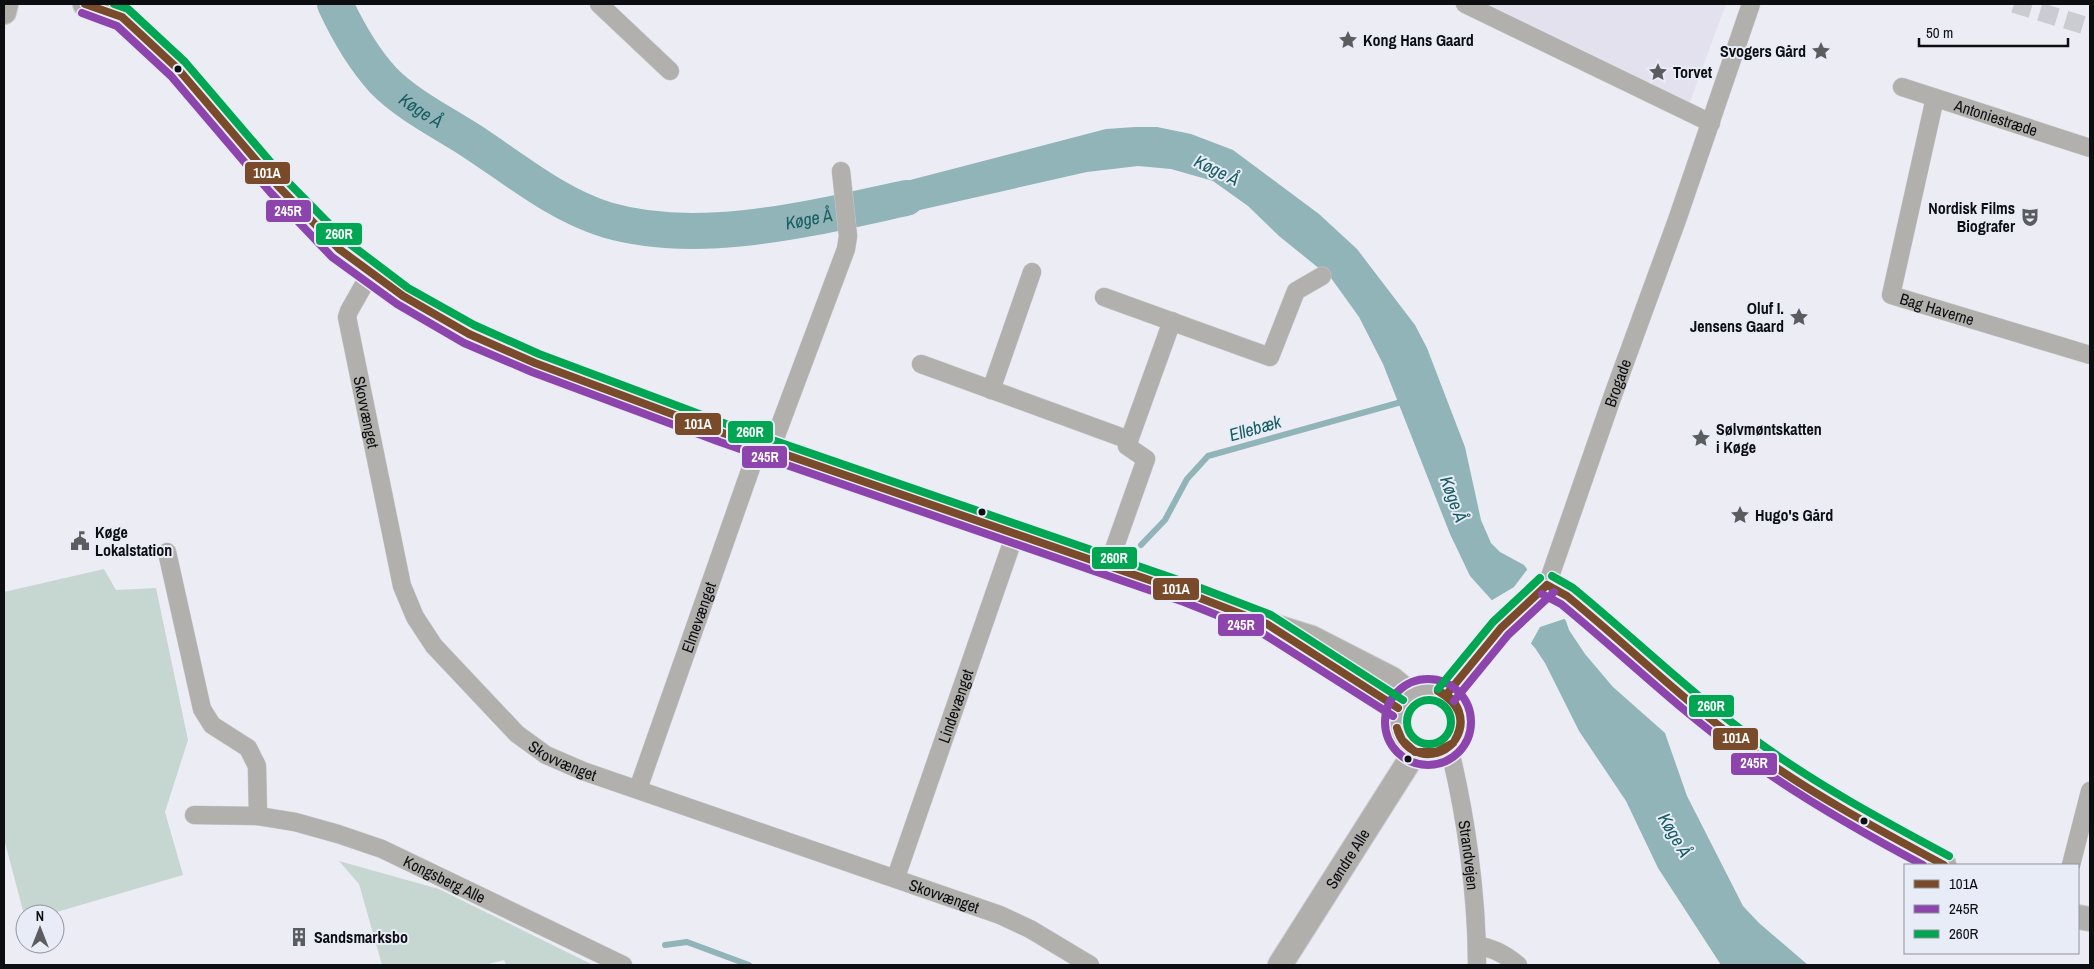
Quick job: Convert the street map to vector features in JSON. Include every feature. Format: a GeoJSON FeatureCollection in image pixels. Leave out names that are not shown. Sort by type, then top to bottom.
{"type":"FeatureCollection","features":[{"type":"Feature","properties":{"kind":"street"},"geometry":{"type":"LineString","coordinates":[[4,12],[6,4]]}},
{"type":"Feature","properties":{"kind":"street"},"geometry":{"type":"LineString","coordinates":[[85,4],[116,10],[178,69],[278,186],[338,248],[370,274],[437,317],[496,348],[765,448],[1187,593],[1267,624],[1404,701]]}},
{"type":"Feature","properties":{"kind":"street"},"geometry":{"type":"LineString","coordinates":[[599,4],[670,71]]}},
{"type":"Feature","properties":{"kind":"street"},"geometry":{"type":"LineString","coordinates":[[1465,4],[1711,123],[1751,4]]}},
{"type":"Feature","properties":{"kind":"street","name":"Antoniestræde"},"geometry":{"type":"LineString","coordinates":[[1902,87],[2090,148]]}},
{"type":"Feature","properties":{"kind":"street","name":"Bag Haverne"},"geometry":{"type":"LineString","coordinates":[[1935,98],[1891,295],[2090,355]]}},
{"type":"Feature","properties":{"kind":"street","name":"Brogade"},"geometry":{"type":"LineString","coordinates":[[1446,695],[1504,625],[1547,586],[1711,123]]}},
{"type":"Feature","properties":{"kind":"street","name":"Elmevænget"},"geometry":{"type":"LineString","coordinates":[[638,789],[765,448],[846,249],[848,236],[842,171]]}},
{"type":"Feature","properties":{"kind":"street"},"geometry":{"type":"LineString","coordinates":[[991,390],[1032,272]]}},
{"type":"Feature","properties":{"kind":"street","name":"Skovvænget"},"geometry":{"type":"LineString","coordinates":[[370,274],[348,311],[347,317],[402,586],[415,617],[434,646],[517,734],[546,755],[583,772],[896,877],[1000,915],[1030,929],[1090,965]]}},
{"type":"Feature","properties":{"kind":"street"},"geometry":{"type":"LineString","coordinates":[[1104,297],[1270,357],[1296,291],[1322,276]]}},
{"type":"Feature","properties":{"kind":"street"},"geometry":{"type":"LineString","coordinates":[[1108,566],[1146,459],[1127,446],[1172,321]]}},
{"type":"Feature","properties":{"kind":"street"},"geometry":{"type":"LineString","coordinates":[[921,364],[1129,440]]}},
{"type":"Feature","properties":{"kind":"street","name":"Lindevænget"},"geometry":{"type":"LineString","coordinates":[[896,877],[1015,534]]}},
{"type":"Feature","properties":{"kind":"street"},"geometry":{"type":"LineString","coordinates":[[167,552],[202,709],[212,726],[248,748],[257,766],[258,816]]}},
{"type":"Feature","properties":{"kind":"street"},"geometry":{"type":"LineString","coordinates":[[1547,586],[1567,596],[1722,728],[1788,775],[1883,833],[1942,864]]}},
{"type":"Feature","properties":{"kind":"street"},"geometry":{"type":"LineString","coordinates":[[1428,689],[1438,690],[1446,695],[1454,702],[1461,720],[1460,730],[1455,740],[1448,747],[1432,754],[1415,752],[1406,746],[1398,733],[1395,718],[1404,701],[1428,689]]}},
{"type":"Feature","properties":{"kind":"street","name":"Strandvejen"},"geometry":{"type":"LineString","coordinates":[[1448,747],[1459,789],[1471,878],[1477,965]]}},
{"type":"Feature","properties":{"kind":"street","name":"Søndre Alle"},"geometry":{"type":"LineString","coordinates":[[1280,965],[1415,752]]}},
{"type":"Feature","properties":{"kind":"street"},"geometry":{"type":"LineString","coordinates":[[2072,864],[2090,791]]}},
{"type":"Feature","properties":{"kind":"street","name":"Kongsberg Alle"},"geometry":{"type":"LineString","coordinates":[[194,816],[258,816],[294,822],[382,849],[623,965]]}},
{"type":"Feature","properties":{"kind":"street"},"geometry":{"type":"LineString","coordinates":[[1477,946],[1485,946],[1498,951],[1518,965]]}},
{"type":"Feature","properties":{"kind":"shaded area"},"geometry":{"type":"Polygon","coordinates":[[[1488,4],[1726,4],[1690,102],[1488,4]]]}},
{"type":"Feature","properties":{"kind":"shaded area"},"geometry":{"type":"Polygon","coordinates":[[[104,569],[116,590],[156,588],[188,740],[165,812],[183,875],[65,910],[65,904],[21,904],[4,839],[4,592],[104,569]]]}},
{"type":"Feature","properties":{"kind":"shaded area"},"geometry":{"type":"Polygon","coordinates":[[[339,861],[439,889],[593,965],[506,965],[504,960],[485,965],[382,965],[359,884],[339,861]]]}},
{"type":"Feature","properties":{"kind":"water"},"geometry":{"type":"Polygon","coordinates":[[[1157,127],[1191,134],[1233,150],[1319,214],[1357,249],[1415,325],[1427,348],[1465,447],[1481,520],[1491,543],[1500,552],[1524,565],[1566,621],[1569,630],[1585,654],[1613,687],[1665,733],[1687,796],[1743,906],[1759,923],[1808,965],[1721,965],[1658,868],[1626,801],[1579,731],[1545,663],[1535,648],[1470,576],[1450,534],[1383,364],[1359,317],[1331,278],[1279,236],[1248,206],[1213,181],[1171,169],[1138,166],[1087,172],[858,224],[856,194],[1106,129],[1157,127]]]}},
{"type":"Feature","properties":{"kind":"pier"},"geometry":{"type":"Polygon","coordinates":[[[1529,567],[1567,618],[1540,627],[1530,645],[1489,602],[1514,587],[1529,567]]]}},
{"type":"Feature","properties":{"kind":"waterway","name":"Køge Å"},"geometry":{"type":"LineString","coordinates":[[335,4],[350,34],[368,62],[383,80],[402,97],[553,195],[571,205],[607,220],[643,228],[680,231],[718,230],[795,221],[906,198]]}},
{"type":"Feature","properties":{"kind":"waterway","name":"Ellebæk"},"geometry":{"type":"LineString","coordinates":[[1141,545],[1165,520],[1187,479],[1208,456],[1405,401]]}},
{"type":"Feature","properties":{"kind":"waterway","name":"Ellebæk"},"geometry":{"type":"LineString","coordinates":[[665,945],[687,942],[749,965]]}},
{"type":"Feature","properties":{"kind":"tunnel"},"geometry":{"type":"LineString","coordinates":[[2014,4],[2090,27]]}},
{"type":"Feature","properties":{"kind":"transit line","name":"101A"},"geometry":{"type":"LineString","coordinates":[[85,4],[122,17],[178,69],[278,186],[339,249],[403,296],[469,334],[535,363],[723,433],[1187,593],[1267,624],[1398,708]]}},
{"type":"Feature","properties":{"kind":"transit line","name":"260R"},"geometry":{"type":"LineString","coordinates":[[114,4],[128,9],[185,62],[285,179],[346,241],[408,288],[474,325],[539,354],[726,424],[1190,584],[1271,615],[1403,700]]}},
{"type":"Feature","properties":{"kind":"transit line","name":"245R"},"geometry":{"type":"LineString","coordinates":[[82,13],[117,26],[171,76],[270,192],[332,257],[397,304],[464,343],[532,372],[720,442],[1184,602],[1262,633],[1393,716]]}},
{"type":"Feature","properties":{"kind":"transit line","name":"260R"},"geometry":{"type":"LineString","coordinates":[[1552,576],[1573,588],[1707,703],[1777,755],[1849,801],[1949,856]]}},
{"type":"Feature","properties":{"kind":"transit line","name":"260R"},"geometry":{"type":"LineString","coordinates":[[1438,689],[1493,622],[1540,578]]}},
{"type":"Feature","properties":{"kind":"transit line","name":"101A"},"geometry":{"type":"LineString","coordinates":[[1547,585],[1567,596],[1701,711],[1748,748],[1820,795],[1942,864]]}},
{"type":"Feature","properties":{"kind":"transit line","name":"101A"},"geometry":{"type":"LineString","coordinates":[[1446,695],[1501,628],[1547,585]]}},
{"type":"Feature","properties":{"kind":"transit line","name":"245R"},"geometry":{"type":"LineString","coordinates":[[1454,701],[1508,635],[1554,592]]}},
{"type":"Feature","properties":{"kind":"transit line","name":"245R"},"geometry":{"type":"LineString","coordinates":[[1542,594],[1561,604],[1695,719],[1764,770],[1831,813],[1921,864]]}},
{"type":"Feature","properties":{"kind":"transit line","name":"245R"},"geometry":{"type":"LineString","coordinates":[[1428,679],[1444,683],[1458,692],[1467,706],[1471,722],[1467,738],[1458,752],[1444,761],[1428,765],[1412,761],[1398,752],[1389,738],[1385,722],[1389,706],[1398,692],[1412,683],[1428,679]]}},
{"type":"Feature","properties":{"kind":"transit line","name":"101A"},"geometry":{"type":"LineString","coordinates":[[1438,691],[1451,699],[1459,711],[1460,726],[1455,740]]}},
{"type":"Feature","properties":{"kind":"transit line","name":"101A"},"geometry":{"type":"LineString","coordinates":[[1438,691],[1451,701],[1458,712],[1460,725],[1455,740]]}},
{"type":"Feature","properties":{"kind":"transit line","name":"260R"},"geometry":{"type":"LineString","coordinates":[[1429,700],[1441,704],[1447,710],[1451,722],[1447,734],[1441,740],[1429,744],[1417,740],[1411,734],[1407,722],[1411,710],[1417,704],[1429,700]]}},
{"type":"Feature","properties":{"kind":"transit line","name":"101A"},"geometry":{"type":"LineString","coordinates":[[1397,728],[1402,740],[1415,752],[1436,752],[1453,743]]}},
{"type":"Feature","properties":{"kind":"transit line","name":"101A"},"geometry":{"type":"LineString","coordinates":[[1397,728],[1400,737],[1406,745],[1420,753],[1437,753],[1453,743]]}},
{"type":"Feature","properties":{"kind":"place","name":"Kong Hans Gaard"},"geometry":{"type":"Point","coordinates":[1348,40]}},
{"type":"Feature","properties":{"kind":"place","name":"Svogers Gård"},"geometry":{"type":"Point","coordinates":[1821,51]}},
{"type":"Feature","properties":{"kind":"place","name":"Torvet"},"geometry":{"type":"Point","coordinates":[1658,72]}},
{"type":"Feature","properties":{"kind":"place","name":"Nordisk Films Biografer"},"geometry":{"type":"Point","coordinates":[2030,217]}},
{"type":"Feature","properties":{"kind":"place","name":"Oluf I. Jensens Gaard"},"geometry":{"type":"Point","coordinates":[1799,317]}},
{"type":"Feature","properties":{"kind":"place","name":"Sølvmøntskatten i Køge"},"geometry":{"type":"Point","coordinates":[1701,438]}},
{"type":"Feature","properties":{"kind":"place","name":"Hugo's Gård"},"geometry":{"type":"Point","coordinates":[1740,515]}},
{"type":"Feature","properties":{"kind":"place","name":"Køge Lokalstation"},"geometry":{"type":"Point","coordinates":[80,541]}},
{"type":"Feature","properties":{"kind":"place","name":"Sandsmarksbo"},"geometry":{"type":"Point","coordinates":[299,937]}}]}
